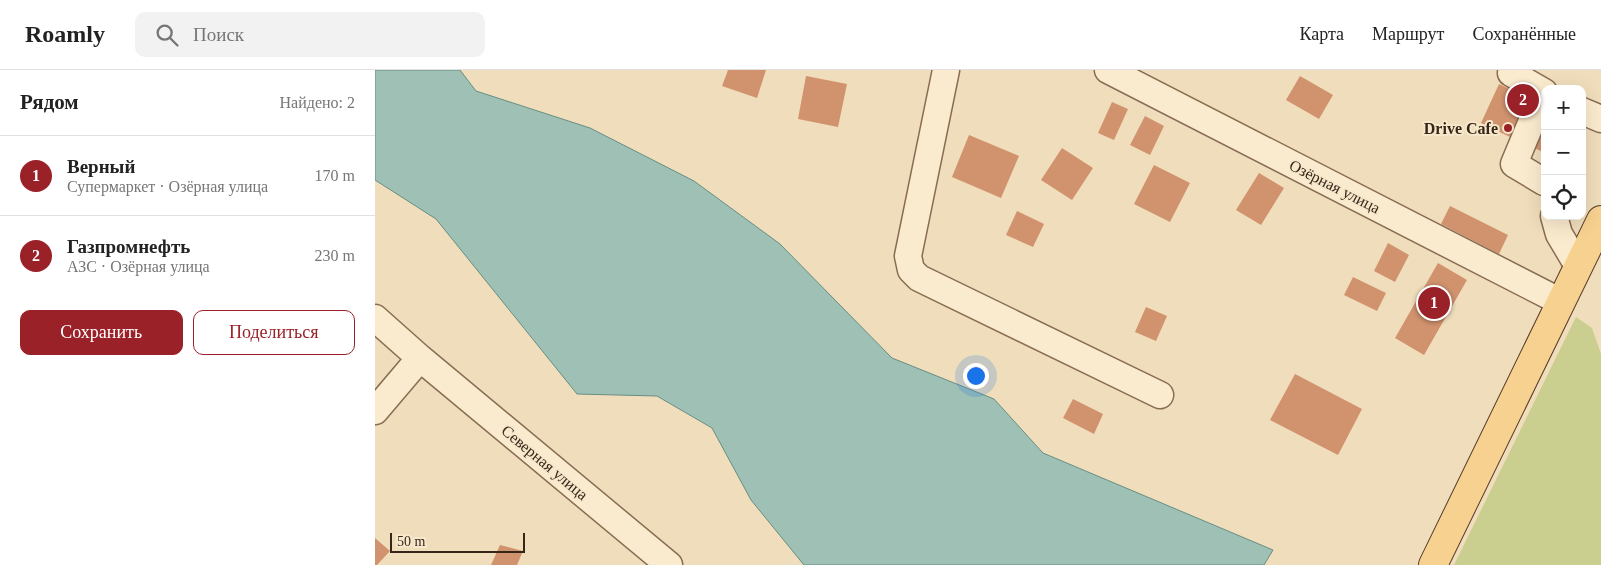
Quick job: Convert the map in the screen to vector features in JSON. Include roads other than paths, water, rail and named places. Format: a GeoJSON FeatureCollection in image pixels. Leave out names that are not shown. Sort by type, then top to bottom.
{"type":"FeatureCollection","features":[{"type":"Feature","properties":{"kind":"main road"},"geometry":{"type":"LineString","coordinates":[[1433,565],[1601,220]]}},
{"type":"Feature","properties":{"kind":"street"},"geometry":{"type":"LineString","coordinates":[[946,70],[908,256],[911,270],[919,278],[1160,395]]}},
{"type":"Feature","properties":{"kind":"street","name":"Озёрная улица"},"geometry":{"type":"LineString","coordinates":[[1108,70],[1561,302]]}},
{"type":"Feature","properties":{"kind":"street"},"geometry":{"type":"LineString","coordinates":[[1512,70],[1511,73],[1541,90]]}},
{"type":"Feature","properties":{"kind":"street"},"geometry":{"type":"LineString","coordinates":[[1541,101],[1514,164],[1541,180]]}},
{"type":"Feature","properties":{"kind":"street"},"geometry":{"type":"LineString","coordinates":[[1586,113],[1601,119]]}},
{"type":"Feature","properties":{"kind":"street"},"geometry":{"type":"LineString","coordinates":[[1554,220],[1559,234],[1578,266]]}},
{"type":"Feature","properties":{"kind":"street","name":"Северная улица"},"geometry":{"type":"LineString","coordinates":[[375,318],[420,358],[669,565]]}},
{"type":"Feature","properties":{"kind":"street"},"geometry":{"type":"LineString","coordinates":[[375,411],[420,358]]}},
{"type":"Feature","properties":{"kind":"water"},"geometry":{"type":"Polygon","coordinates":[[[375,70],[460,70],[476,91],[590,128],[694,181],[780,244],[892,358],[994,399],[1043,453],[1273,550],[1264,565],[804,565],[751,500],[712,428],[657,396],[577,394],[436,219],[375,180],[375,70]]]}},
{"type":"Feature","properties":{"kind":"place","name":"Газпромнефть"},"geometry":{"type":"Point","coordinates":[1523,100]}},
{"type":"Feature","properties":{"kind":"place","name":"Drive Cafe"},"geometry":{"type":"Point","coordinates":[1508,128]}},
{"type":"Feature","properties":{"kind":"place","name":"Верный"},"geometry":{"type":"Point","coordinates":[1434,303]}}]}
